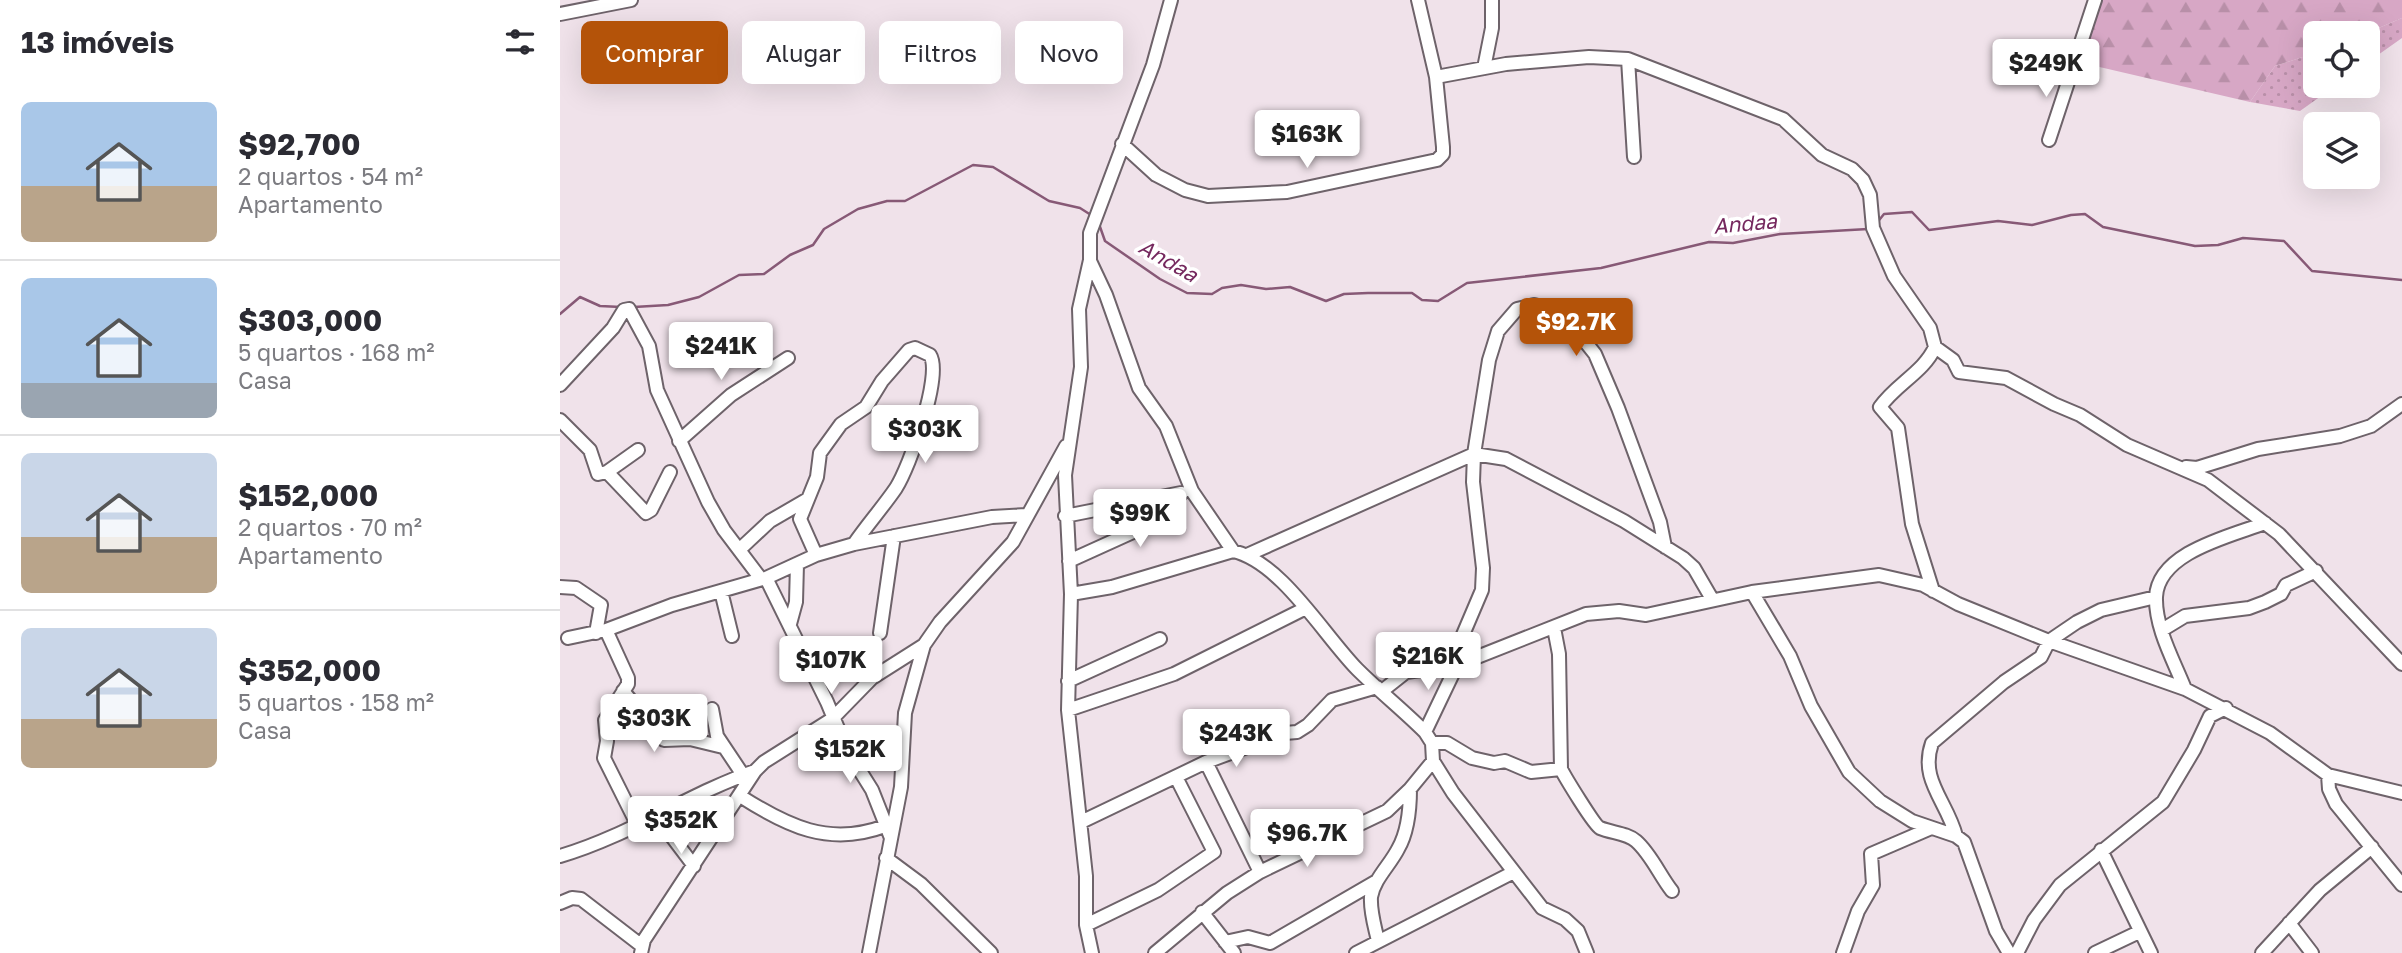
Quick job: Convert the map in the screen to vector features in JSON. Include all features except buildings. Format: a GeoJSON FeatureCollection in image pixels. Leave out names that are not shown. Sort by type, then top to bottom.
{"type":"FeatureCollection","features":[{"type":"Feature","properties":{"kind":"street"},"geometry":{"type":"LineString","coordinates":[[560,14],[631,0]]}},
{"type":"Feature","properties":{"kind":"street"},"geometry":{"type":"LineString","coordinates":[[1092,953],[1086,925],[1082,822],[1068,710],[1070,594],[1065,475],[1074,433],[1081,368],[1079,309],[1090,260],[1094,218],[1153,65],[1171,0]]}},
{"type":"Feature","properties":{"kind":"street"},"geometry":{"type":"LineString","coordinates":[[1122,144],[1156,176],[1185,190],[1208,196],[1287,192],[1401,170],[1437,160],[1443,153],[1436,77],[1418,0]]}},
{"type":"Feature","properties":{"kind":"street"},"geometry":{"type":"LineString","coordinates":[[1484,68],[1492,28],[1492,0]]}},
{"type":"Feature","properties":{"kind":"street"},"geometry":{"type":"LineString","coordinates":[[2049,140],[2095,0]]}},
{"type":"Feature","properties":{"kind":"street"},"geometry":{"type":"LineString","coordinates":[[1436,77],[1484,68],[1589,57],[1628,60],[1783,119],[1822,155],[1853,169],[1863,180],[1870,195],[1872,228],[1894,276],[1930,328],[1935,347],[1952,360],[1959,372],[2006,378],[2080,415],[2127,445],[2207,480],[2265,523],[2316,571],[2402,664]]}},
{"type":"Feature","properties":{"kind":"street"},"geometry":{"type":"LineString","coordinates":[[1628,60],[1634,158]]}},
{"type":"Feature","properties":{"kind":"street"},"geometry":{"type":"LineString","coordinates":[[1090,260],[1106,295],[1139,388],[1166,426],[1187,492],[1233,551]]}},
{"type":"Feature","properties":{"kind":"street"},"geometry":{"type":"LineString","coordinates":[[1580,952],[1578,932],[1565,919],[1542,908],[1512,873],[1433,761],[1428,738],[1457,665],[1462,637],[1482,590],[1473,482],[1475,454],[1489,360],[1498,331],[1517,309],[1534,305],[1553,310],[1572,325],[1595,354],[1660,522],[1665,547]]}},
{"type":"Feature","properties":{"kind":"street"},"geometry":{"type":"LineString","coordinates":[[560,385],[613,328],[627,308],[649,346],[657,390],[708,502],[739,550],[763,579],[790,624],[827,702],[832,719],[872,790],[891,839]]}},
{"type":"Feature","properties":{"kind":"street"},"geometry":{"type":"LineString","coordinates":[[1933,591],[1912,524],[1898,428],[1881,407],[1890,394],[1926,365],[1935,347]]}},
{"type":"Feature","properties":{"kind":"street"},"geometry":{"type":"LineString","coordinates":[[816,555],[800,519],[817,477],[820,453],[831,436],[866,407],[882,381],[909,350],[915,348],[930,355],[934,361],[928,402],[906,469],[896,489],[854,544]]}},
{"type":"Feature","properties":{"kind":"street"},"geometry":{"type":"LineString","coordinates":[[679,441],[732,395],[788,358]]}},
{"type":"Feature","properties":{"kind":"street"},"geometry":{"type":"LineString","coordinates":[[2182,467],[2197,468],[2258,449],[2340,436],[2371,426],[2402,404]]}},
{"type":"Feature","properties":{"kind":"street"},"geometry":{"type":"LineString","coordinates":[[560,420],[594,456],[598,474],[607,472],[638,450]]}},
{"type":"Feature","properties":{"kind":"street"},"geometry":{"type":"LineString","coordinates":[[869,953],[901,787],[905,713],[924,645],[940,622],[1013,542],[1074,433]]}},
{"type":"Feature","properties":{"kind":"street"},"geometry":{"type":"LineString","coordinates":[[1247,555],[1475,454],[1506,459],[1624,521],[1693,568],[1712,599]]}},
{"type":"Feature","properties":{"kind":"street"},"geometry":{"type":"LineString","coordinates":[[607,472],[646,513],[651,510],[670,472]]}},
{"type":"Feature","properties":{"kind":"street"},"geometry":{"type":"LineString","coordinates":[[1065,516],[1187,492]]}},
{"type":"Feature","properties":{"kind":"street"},"geometry":{"type":"LineString","coordinates":[[1069,561],[1155,522],[1187,492]]}},
{"type":"Feature","properties":{"kind":"street"},"geometry":{"type":"LineString","coordinates":[[739,550],[770,521],[808,499]]}},
{"type":"Feature","properties":{"kind":"street"},"geometry":{"type":"LineString","coordinates":[[568,638],[601,632],[763,579],[816,555],[854,544],[992,517],[1027,515]]}},
{"type":"Feature","properties":{"kind":"street"},"geometry":{"type":"LineString","coordinates":[[2185,689],[2162,630],[2156,597],[2162,576],[2176,562],[2201,547],[2265,523]]}},
{"type":"Feature","properties":{"kind":"street"},"geometry":{"type":"LineString","coordinates":[[880,634],[894,536]]}},
{"type":"Feature","properties":{"kind":"street"},"geometry":{"type":"LineString","coordinates":[[1070,594],[1112,587],[1233,551],[1247,555],[1280,580],[1358,670],[1428,738],[1447,743],[1472,758],[1494,763],[1505,761],[1531,772],[1561,769]]}},
{"type":"Feature","properties":{"kind":"street"},"geometry":{"type":"LineString","coordinates":[[790,624],[796,602],[797,564]]}},
{"type":"Feature","properties":{"kind":"street"},"geometry":{"type":"LineString","coordinates":[[2162,630],[2185,616],[2249,608],[2266,602],[2281,594],[2286,585],[2316,571]]}},
{"type":"Feature","properties":{"kind":"street"},"geometry":{"type":"LineString","coordinates":[[1082,822],[1206,762],[1286,733],[1297,732],[1332,700],[1380,689],[1406,672],[1457,665],[1600,611],[1646,615],[1752,592],[1879,575],[1923,584],[1933,591],[2049,641],[2185,689],[2270,733],[2328,775],[2402,793]]}},
{"type":"Feature","properties":{"kind":"street"},"geometry":{"type":"LineString","coordinates":[[560,587],[576,588],[601,605],[601,632],[628,678],[605,720],[607,741],[604,758],[638,826]]}},
{"type":"Feature","properties":{"kind":"street"},"geometry":{"type":"LineString","coordinates":[[721,591],[732,636]]}},
{"type":"Feature","properties":{"kind":"street"},"geometry":{"type":"LineString","coordinates":[[1752,592],[1790,656],[1811,706],[1849,772],[1880,801],[1929,829],[1956,836],[1964,842],[1991,919],[2008,953]]}},
{"type":"Feature","properties":{"kind":"street"},"geometry":{"type":"LineString","coordinates":[[1956,836],[1951,817],[1928,775],[1927,756],[1932,743],[2004,682],[2041,657],[2049,641],[2088,615],[2143,598],[2156,597]]}},
{"type":"Feature","properties":{"kind":"street"},"geometry":{"type":"LineString","coordinates":[[1068,710],[1174,674],[1304,609]]}},
{"type":"Feature","properties":{"kind":"street"},"geometry":{"type":"LineString","coordinates":[[1554,628],[1559,654],[1561,769],[1592,822],[1597,827],[1633,838],[1672,891]]}},
{"type":"Feature","properties":{"kind":"street"},"geometry":{"type":"LineString","coordinates":[[1068,681],[1160,639]]}},
{"type":"Feature","properties":{"kind":"street"},"geometry":{"type":"LineString","coordinates":[[560,856],[638,826],[749,773],[832,719],[872,678],[924,645]]}},
{"type":"Feature","properties":{"kind":"street"},"geometry":{"type":"LineString","coordinates":[[623,691],[664,740],[690,738],[723,747]]}},
{"type":"Feature","properties":{"kind":"street"},"geometry":{"type":"LineString","coordinates":[[2202,697],[2210,716]]}},
{"type":"Feature","properties":{"kind":"street"},"geometry":{"type":"LineString","coordinates":[[2017,953],[2034,920],[2060,885],[2162,802],[2194,750],[2210,716],[2226,708]]}},
{"type":"Feature","properties":{"kind":"street"},"geometry":{"type":"LineString","coordinates":[[712,709],[713,725],[723,747],[749,773]]}},
{"type":"Feature","properties":{"kind":"street"},"geometry":{"type":"LineString","coordinates":[[1155,953],[1202,912],[1260,872],[1387,811],[1433,761]]}},
{"type":"Feature","properties":{"kind":"street"},"geometry":{"type":"LineString","coordinates":[[1206,762],[1260,872]]}},
{"type":"Feature","properties":{"kind":"street"},"geometry":{"type":"LineString","coordinates":[[560,903],[581,899],[642,949],[740,796],[749,773]]}},
{"type":"Feature","properties":{"kind":"street"},"geometry":{"type":"LineString","coordinates":[[2328,775],[2329,789],[2336,804],[2402,885]]}},
{"type":"Feature","properties":{"kind":"street"},"geometry":{"type":"LineString","coordinates":[[1086,925],[1158,890],[1214,852],[1176,777]]}},
{"type":"Feature","properties":{"kind":"street"},"geometry":{"type":"LineString","coordinates":[[1378,942],[1371,911],[1371,895],[1377,881],[1400,847],[1410,805],[1410,789]]}},
{"type":"Feature","properties":{"kind":"street"},"geometry":{"type":"LineString","coordinates":[[740,796],[791,826],[808,832],[845,836],[885,826]]}},
{"type":"Feature","properties":{"kind":"street"},"geometry":{"type":"LineString","coordinates":[[657,817],[694,866]]}},
{"type":"Feature","properties":{"kind":"street"},"geometry":{"type":"LineString","coordinates":[[1843,953],[1858,911],[1873,885],[1871,854],[1929,829]]}},
{"type":"Feature","properties":{"kind":"street"},"geometry":{"type":"LineString","coordinates":[[2262,953],[2320,890],[2372,848]]}},
{"type":"Feature","properties":{"kind":"street"},"geometry":{"type":"LineString","coordinates":[[2101,850],[2151,953]]}},
{"type":"Feature","properties":{"kind":"street"},"geometry":{"type":"LineString","coordinates":[[886,858],[921,884],[991,953]]}},
{"type":"Feature","properties":{"kind":"street"},"geometry":{"type":"LineString","coordinates":[[1356,953],[1444,911],[1512,873]]}},
{"type":"Feature","properties":{"kind":"street"},"geometry":{"type":"LineString","coordinates":[[1225,942],[1248,937],[1270,943],[1377,881]]}},
{"type":"Feature","properties":{"kind":"street"},"geometry":{"type":"LineString","coordinates":[[1202,912],[1234,953]]}},
{"type":"Feature","properties":{"kind":"street"},"geometry":{"type":"LineString","coordinates":[[2289,923],[2312,953]]}},
{"type":"Feature","properties":{"kind":"street"},"geometry":{"type":"LineString","coordinates":[[2095,953],[2139,932]]}},
{"type":"Feature","properties":{"kind":"street"},"geometry":{"type":"LineString","coordinates":[[858,953],[870,937]]}},
{"type":"Feature","properties":{"kind":"green space"},"geometry":{"type":"Polygon","coordinates":[[[2098,0],[2402,0],[2402,18],[2380,27],[2380,21],[2303,21],[2303,57],[2275,66],[2250,102],[2078,62],[2098,0]]]}},
{"type":"Feature","properties":{"kind":"green space"},"geometry":{"type":"Polygon","coordinates":[[[2402,18],[2402,38],[2380,54],[2380,27],[2402,18]]]}},
{"type":"Feature","properties":{"kind":"green space"},"geometry":{"type":"Polygon","coordinates":[[[2303,57],[2303,98],[2318,98],[2300,111],[2250,102],[2275,66],[2303,57]]]}},
{"type":"Feature","properties":{"kind":"waterway","name":"Andaa"},"geometry":{"type":"LineString","coordinates":[[634,307],[668,305],[699,297],[739,275],[764,274],[790,255],[813,245],[824,229],[858,209],[887,201],[905,201],[973,165],[993,167],[1049,201],[1080,208],[1091,215]]}},
{"type":"Feature","properties":{"kind":"waterway","name":"Andaa"},"geometry":{"type":"LineString","coordinates":[[1876,224],[1884,214],[1912,212],[1929,230],[1998,221],[2032,225],[2085,214],[2103,227],[2195,246],[2218,245],[2243,238],[2284,241],[2312,271],[2402,280]]}},
{"type":"Feature","properties":{"kind":"waterway","name":"Andaa"},"geometry":{"type":"LineString","coordinates":[[1099,224],[1105,241],[1160,279],[1187,293],[1212,294],[1222,288],[1241,285],[1266,289],[1290,287],[1326,301],[1344,294],[1368,293],[1412,293],[1422,300],[1438,301],[1467,283],[1601,268],[1709,242],[1733,243],[1780,234],[1868,229]]}},
{"type":"Feature","properties":{"kind":"waterway","name":"Andaa"},"geometry":{"type":"LineString","coordinates":[[560,314],[580,297],[600,306],[621,307]]}}]}
